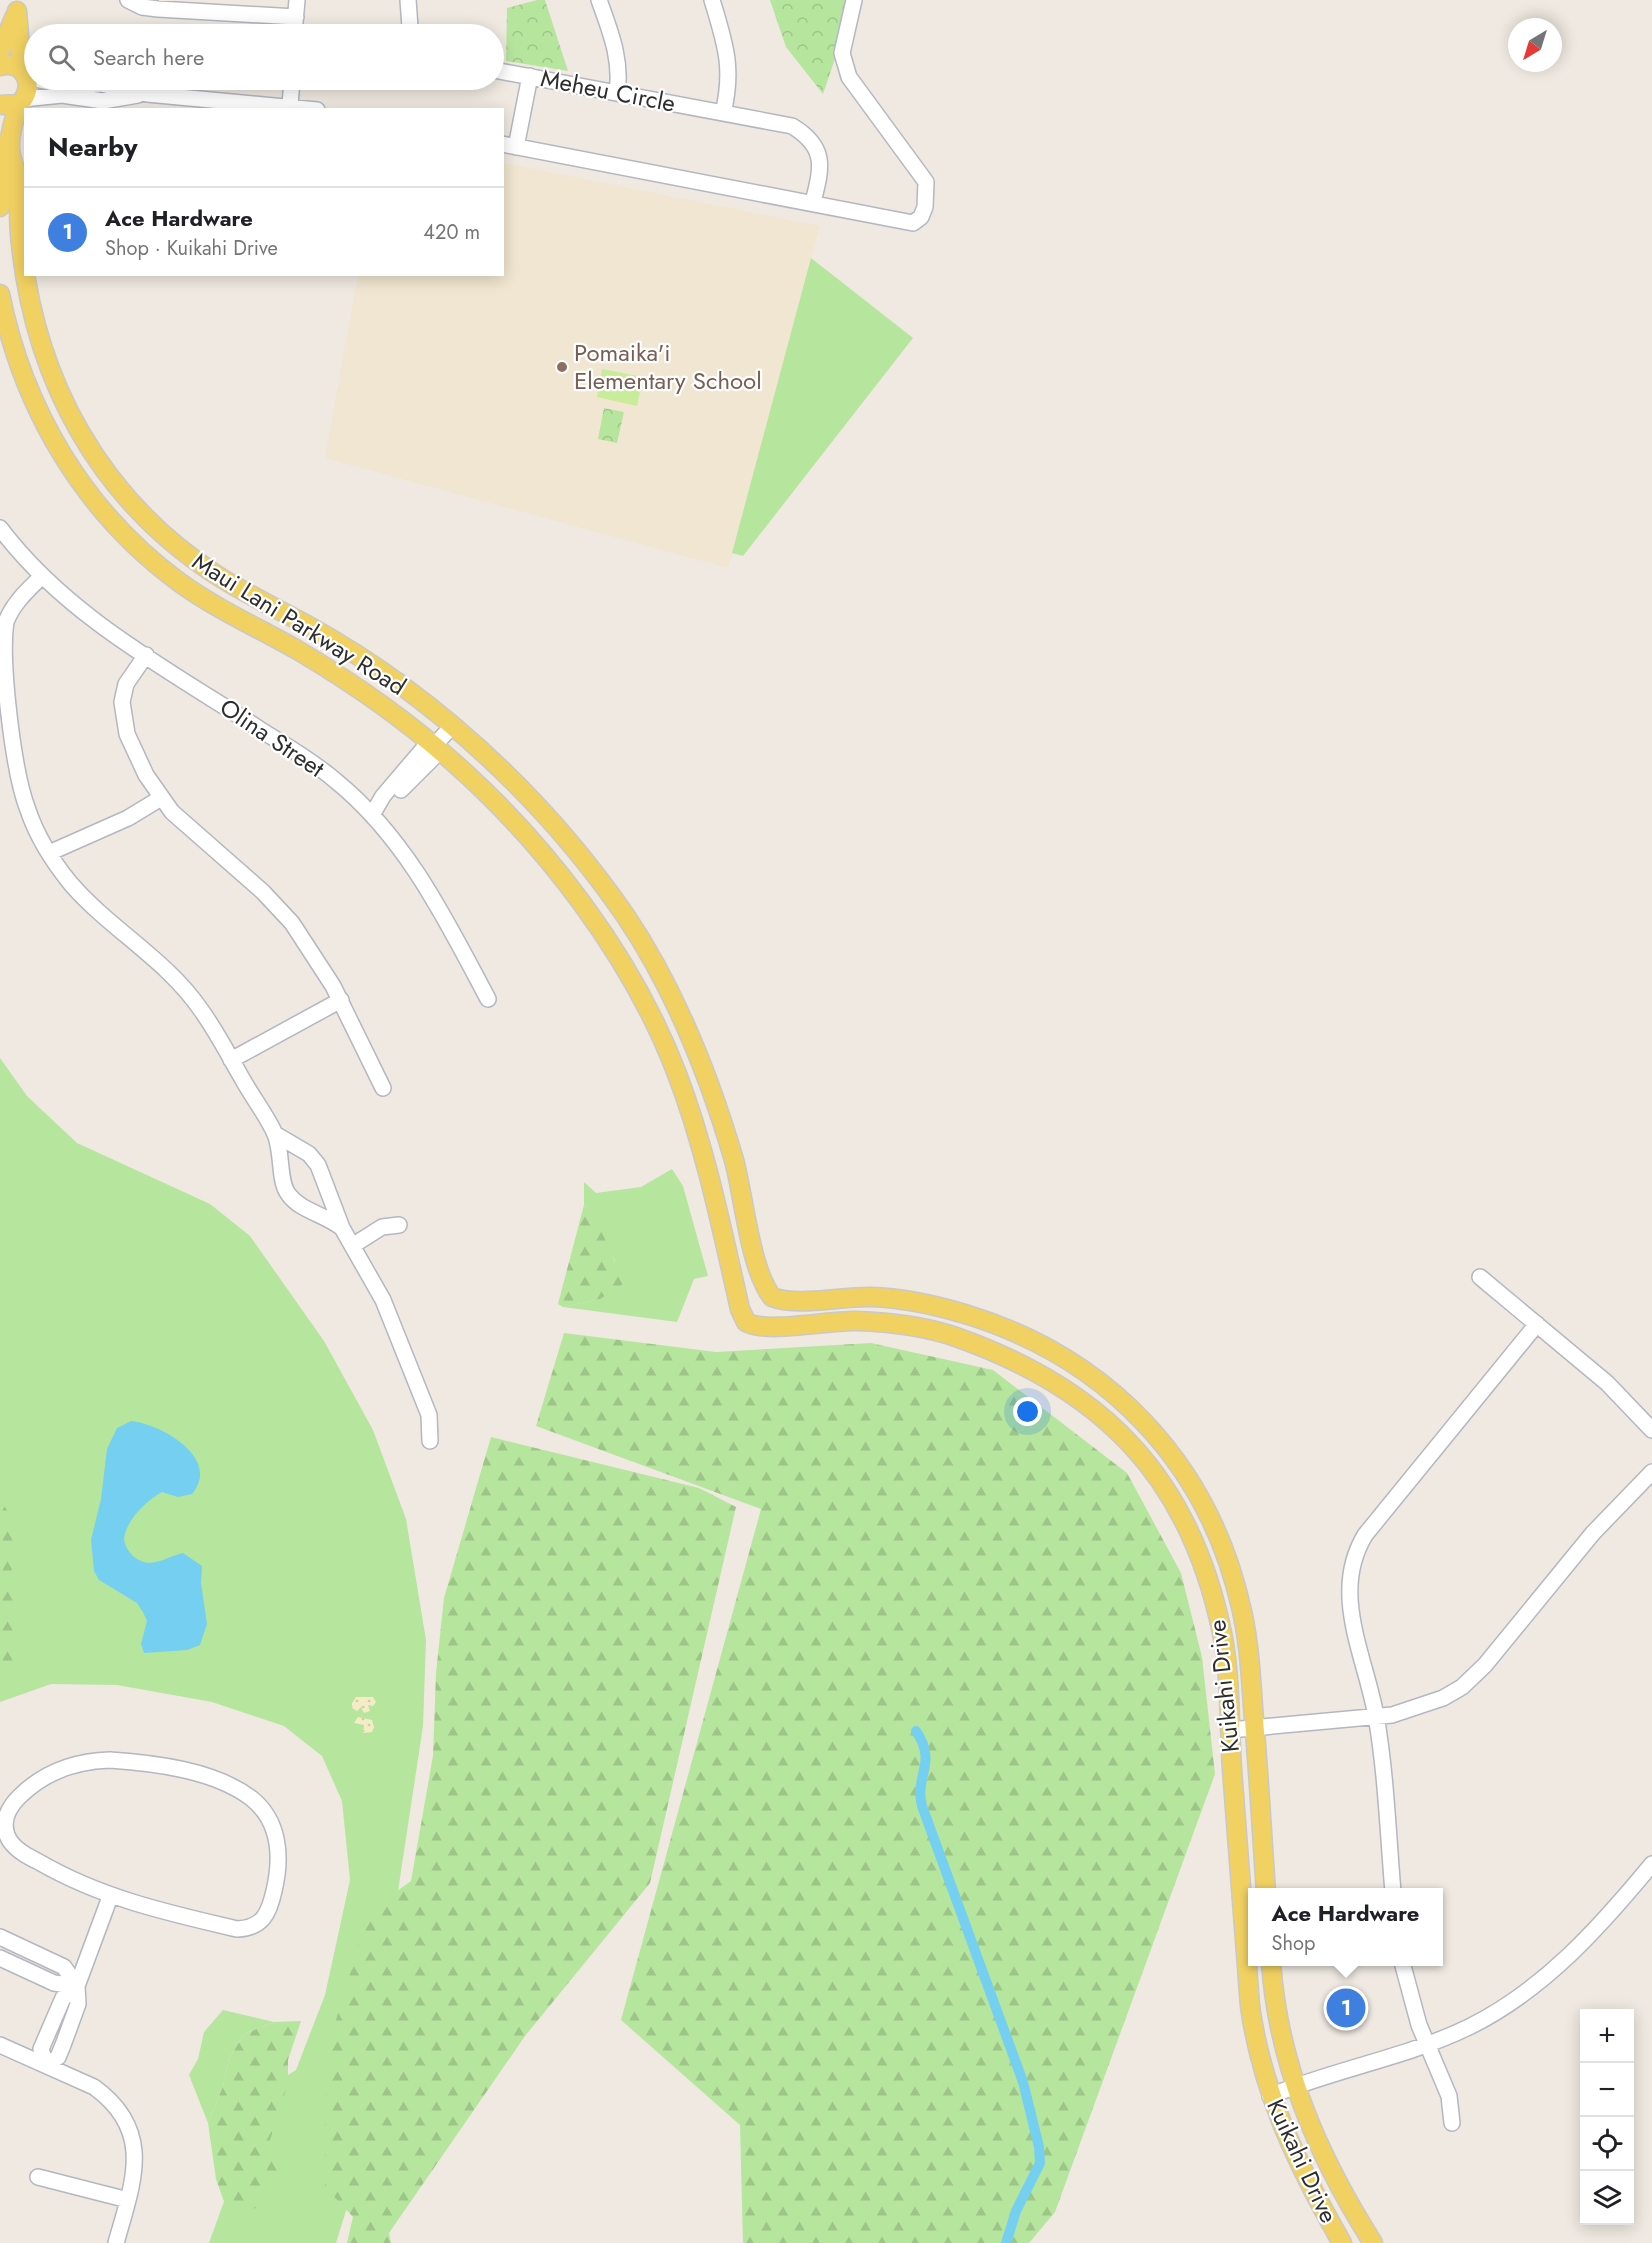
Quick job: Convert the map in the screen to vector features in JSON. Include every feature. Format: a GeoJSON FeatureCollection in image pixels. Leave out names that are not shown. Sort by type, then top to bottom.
{"type":"FeatureCollection","features":[{"type":"Feature","properties":{"kind":"main road"},"geometry":{"type":"LineString","coordinates":[[0,51],[17,5]]}},
{"type":"Feature","properties":{"kind":"main road"},"geometry":{"type":"LineString","coordinates":[[17,5],[24,43]]}},
{"type":"Feature","properties":{"kind":"main road"},"geometry":{"type":"LineString","coordinates":[[0,66],[10,64],[24,72]]}},
{"type":"Feature","properties":{"kind":"main road","name":"Maui Lani Parkway Road"},"geometry":{"type":"LineString","coordinates":[[24,272],[17,178],[10,148],[21,102],[27,90]]}},
{"type":"Feature","properties":{"kind":"main road"},"geometry":{"type":"LineString","coordinates":[[0,105],[21,102]]}},
{"type":"Feature","properties":{"kind":"main road"},"geometry":{"type":"LineString","coordinates":[[0,130],[0,207]]}},
{"type":"Feature","properties":{"kind":"main road","name":"Maui Lani Parkway Road"},"geometry":{"type":"LineString","coordinates":[[24,276],[45,360],[63,404],[87,445],[114,483],[145,517],[179,549],[217,576],[359,656],[453,725],[525,793],[579,853],[627,918],[667,987],[701,1061],[734,1162],[761,1277],[772,1297]]}},
{"type":"Feature","properties":{"kind":"main road","name":"Maui Lani Parkway Road"},"geometry":{"type":"LineString","coordinates":[[0,294],[16,356],[39,413],[57,449],[86,492],[120,531],[178,581],[298,651],[379,702],[454,762],[522,830],[582,903],[634,985],[676,1072],[706,1161],[742,1317],[746,1322]]}},
{"type":"Feature","properties":{"kind":"main road","name":"Kuikahi Drive"},"geometry":{"type":"LineString","coordinates":[[772,1297],[786,1301],[844,1297],[883,1298],[937,1306],[988,1321],[1061,1356],[1086,1372],[1140,1417],[1186,1474],[1211,1521],[1229,1564],[1248,1645],[1266,1888]]}},
{"type":"Feature","properties":{"kind":"main road","name":"Kuikahi Drive"},"geometry":{"type":"LineString","coordinates":[[746,1322],[762,1328],[855,1321],[901,1325],[952,1336],[1026,1365],[1061,1386],[1104,1417],[1148,1463],[1186,1525],[1222,1633],[1250,2006],[1255,2041],[1270,2096],[1297,2160],[1342,2243]]}},
{"type":"Feature","properties":{"kind":"main road","name":"Kuikahi Drive"},"geometry":{"type":"LineString","coordinates":[[1271,1966],[1276,2012],[1294,2086],[1317,2144],[1372,2243]]}},
{"type":"Feature","properties":{"kind":"street"},"geometry":{"type":"LineString","coordinates":[[128,0],[142,7],[158,9],[296,17]]}},
{"type":"Feature","properties":{"kind":"street"},"geometry":{"type":"LineString","coordinates":[[295,24],[297,0]]}},
{"type":"Feature","properties":{"kind":"street"},"geometry":{"type":"LineString","coordinates":[[408,0],[410,24]]}},
{"type":"Feature","properties":{"kind":"street"},"geometry":{"type":"LineString","coordinates":[[599,0],[617,55],[620,76],[617,93]]}},
{"type":"Feature","properties":{"kind":"street"},"geometry":{"type":"LineString","coordinates":[[712,0],[726,45],[730,70],[723,113]]}},
{"type":"Feature","properties":{"kind":"street"},"geometry":{"type":"LineString","coordinates":[[530,76],[509,146],[813,202],[913,223],[921,217],[925,207],[926,182],[849,77],[842,53],[854,0]]}},
{"type":"Feature","properties":{"kind":"street","name":"Meheu Circle"},"geometry":{"type":"LineString","coordinates":[[504,72],[792,126],[813,142],[820,156],[820,174],[813,202]]}},
{"type":"Feature","properties":{"kind":"street"},"geometry":{"type":"LineString","coordinates":[[129,90],[147,94],[306,108]]}},
{"type":"Feature","properties":{"kind":"street"},"geometry":{"type":"LineString","coordinates":[[290,105],[291,90]]}},
{"type":"Feature","properties":{"kind":"street"},"geometry":{"type":"LineString","coordinates":[[21,102],[62,95],[103,100],[147,94]]}},
{"type":"Feature","properties":{"kind":"street","name":"Olina Street"},"geometry":{"type":"LineString","coordinates":[[0,528],[42,576],[75,606],[309,761],[375,812],[424,880],[488,999]]}},
{"type":"Feature","properties":{"kind":"street"},"geometry":{"type":"LineString","coordinates":[[42,576],[18,600],[6,622],[3,654],[12,744],[28,811],[49,853],[73,886],[177,979],[202,1011],[275,1134],[283,1165],[283,1182],[288,1195],[305,1210],[318,1212],[342,1228]]}},
{"type":"Feature","properties":{"kind":"street"},"geometry":{"type":"LineString","coordinates":[[146,655],[126,684],[123,715],[138,759],[161,798],[192,830],[278,908],[316,957],[341,1000],[382,1088]]}},
{"type":"Feature","properties":{"kind":"street"},"geometry":{"type":"LineString","coordinates":[[375,812],[390,802],[421,772],[435,756],[434,746],[453,725]]}},
{"type":"Feature","properties":{"kind":"street"},"geometry":{"type":"LineString","coordinates":[[49,853],[128,818],[161,798]]}},
{"type":"Feature","properties":{"kind":"street"},"geometry":{"type":"LineString","coordinates":[[231,1060],[341,1000]]}},
{"type":"Feature","properties":{"kind":"street"},"geometry":{"type":"LineString","coordinates":[[275,1134],[309,1154],[318,1165],[342,1228],[383,1300],[429,1415],[430,1441]]}},
{"type":"Feature","properties":{"kind":"street"},"geometry":{"type":"LineString","coordinates":[[352,1246],[382,1227],[399,1225]]}},
{"type":"Feature","properties":{"kind":"street"},"geometry":{"type":"LineString","coordinates":[[1480,1277],[1607,1383],[1652,1430]]}},
{"type":"Feature","properties":{"kind":"street"},"geometry":{"type":"LineString","coordinates":[[1393,1888],[1376,1716],[1353,1626],[1348,1593],[1354,1552],[1365,1535],[1537,1324]]}},
{"type":"Feature","properties":{"kind":"street"},"geometry":{"type":"LineString","coordinates":[[1230,1730],[1392,1715],[1425,1705],[1452,1693],[1474,1677],[1593,1533],[1652,1472]]}},
{"type":"Feature","properties":{"kind":"street"},"geometry":{"type":"LineString","coordinates":[[110,1760],[142,1762],[182,1770],[250,1797],[265,1812],[273,1826],[280,1860],[276,1884],[269,1911],[262,1921],[253,1926],[237,1929],[110,1897],[71,1880],[21,1852],[11,1843],[5,1830],[6,1814],[15,1802],[41,1779],[59,1770],[84,1763],[110,1760]]}},
{"type":"Feature","properties":{"kind":"street"},"geometry":{"type":"LineString","coordinates":[[1270,2096],[1294,2086],[1429,2043],[1470,2026],[1524,1992],[1596,1931],[1652,1864]]}},
{"type":"Feature","properties":{"kind":"street"},"geometry":{"type":"LineString","coordinates":[[46,2065],[58,2057],[63,2045],[78,2004],[77,1986],[110,1897]]}},
{"type":"Feature","properties":{"kind":"street"},"geometry":{"type":"LineString","coordinates":[[0,1937],[64,1967],[77,1986]]}},
{"type":"Feature","properties":{"kind":"street"},"geometry":{"type":"LineString","coordinates":[[0,1958],[54,1983],[77,1986]]}},
{"type":"Feature","properties":{"kind":"street"},"geometry":{"type":"LineString","coordinates":[[1403,1966],[1419,2025],[1429,2043],[1449,2096],[1452,2123]]}},
{"type":"Feature","properties":{"kind":"street"},"geometry":{"type":"LineString","coordinates":[[0,2045],[101,2092],[118,2109],[127,2124],[135,2155],[135,2175],[117,2243]]}},
{"type":"Feature","properties":{"kind":"street"},"geometry":{"type":"LineString","coordinates":[[38,2177],[128,2200]]}},
{"type":"Feature","properties":{"kind":"shaded area","name":"Pomaika'i Elementary School"},"geometry":{"type":"Polygon","coordinates":[[[504,163],[820,226],[728,568],[325,458],[358,276],[504,276],[504,163]]]}},
{"type":"Feature","properties":{"kind":"green space"},"geometry":{"type":"Polygon","coordinates":[[[545,0],[568,71],[506,61],[507,8],[545,0]]]}},
{"type":"Feature","properties":{"kind":"green space"},"geometry":{"type":"Polygon","coordinates":[[[770,0],[855,0],[823,94],[786,47],[770,0]]]}},
{"type":"Feature","properties":{"kind":"green space"},"geometry":{"type":"Polygon","coordinates":[[[811,258],[913,338],[743,556],[732,553],[811,258]]]}},
{"type":"Feature","properties":{"kind":"green space"},"geometry":{"type":"Polygon","coordinates":[[[602,369],[643,377],[637,406],[597,397],[602,369]]]}},
{"type":"Feature","properties":{"kind":"green space"},"geometry":{"type":"Polygon","coordinates":[[[604,408],[624,412],[617,443],[598,439],[604,408]]]}},
{"type":"Feature","properties":{"kind":"green space"},"geometry":{"type":"Polygon","coordinates":[[[0,1058],[27,1096],[77,1143],[210,1204],[250,1236],[324,1341],[373,1430],[406,1519],[426,1640],[423,1726],[353,2188],[336,2243],[209,2243],[230,2185],[255,2096],[296,2070],[325,1995],[350,1880],[342,1801],[322,1756],[284,1726],[212,1702],[117,1685],[51,1684],[0,1702],[0,1058]]]}},
{"type":"Feature","properties":{"kind":"green space"},"geometry":{"type":"Polygon","coordinates":[[[672,1169],[683,1186],[708,1276],[694,1279],[677,1322],[563,1307],[600,1299],[615,1261],[594,1218],[584,1205],[584,1182],[596,1193],[641,1187],[672,1169]]]}},
{"type":"Feature","properties":{"kind":"green space"},"geometry":{"type":"Polygon","coordinates":[[[584,1205],[601,1231],[623,1284],[600,1299],[563,1307],[558,1304],[584,1205]]]}},
{"type":"Feature","properties":{"kind":"green space"},"geometry":{"type":"Polygon","coordinates":[[[564,1333],[716,1352],[871,1343],[993,1370],[1127,1473],[1181,1573],[1202,1657],[1215,1774],[1055,2212],[1029,2243],[743,2243],[740,2125],[621,2020],[761,1509],[536,1426],[564,1333]]]}},
{"type":"Feature","properties":{"kind":"green space"},"geometry":{"type":"Polygon","coordinates":[[[491,1437],[699,1488],[736,1507],[650,1883],[525,2036],[389,2233],[391,2243],[347,2243],[353,2217],[325,2187],[326,2053],[369,1911],[411,1881],[433,1756],[436,1673],[444,1598],[491,1437]]]}},
{"type":"Feature","properties":{"kind":"green space"},"geometry":{"type":"Polygon","coordinates":[[[0,1499],[21,1533],[11,1572],[19,1678],[0,1659],[0,1499]]]}},
{"type":"Feature","properties":{"kind":"green space"},"geometry":{"type":"Polygon","coordinates":[[[223,2010],[274,2022],[244,2034],[229,2059],[223,2086],[208,2123],[189,2075],[198,2059],[204,2032],[223,2010]]]}},
{"type":"Feature","properties":{"kind":"green space"},"geometry":{"type":"Polygon","coordinates":[[[301,2021],[288,2060],[288,2083],[270,2140],[278,2169],[262,2207],[228,2213],[216,2179],[208,2123],[223,2086],[229,2059],[244,2034],[274,2022],[301,2021]]]}},
{"type":"Feature","properties":{"kind":"sand"},"geometry":{"type":"Polygon","coordinates":[[[356,1697],[373,1697],[376,1702],[373,1706],[368,1705],[370,1711],[364,1713],[361,1707],[357,1711],[352,1708],[356,1697]]]}},
{"type":"Feature","properties":{"kind":"sand"},"geometry":{"type":"Polygon","coordinates":[[[358,1717],[372,1720],[374,1727],[372,1732],[363,1733],[364,1725],[354,1723],[358,1717]]]}},
{"type":"Feature","properties":{"kind":"water"},"geometry":{"type":"Polygon","coordinates":[[[131,1421],[171,1436],[194,1456],[199,1468],[199,1481],[192,1494],[178,1497],[162,1492],[143,1506],[133,1518],[124,1539],[133,1556],[140,1560],[152,1563],[183,1553],[202,1566],[201,1583],[207,1624],[200,1645],[187,1650],[144,1653],[141,1644],[147,1621],[143,1612],[137,1603],[99,1580],[94,1571],[91,1540],[101,1499],[107,1449],[117,1428],[131,1421]]]}},
{"type":"Feature","properties":{"kind":"waterway"},"geometry":{"type":"LineString","coordinates":[[916,1731],[925,1752],[920,1795],[922,1806],[1023,2082],[1039,2147],[1040,2163],[1016,2211],[1006,2243]]}},
{"type":"Feature","properties":{"kind":"place","name":"Pomaika'i Elementary School"},"geometry":{"type":"Point","coordinates":[562,367]}},
{"type":"Feature","properties":{"kind":"place","name":"Ace Hardware"},"geometry":{"type":"Point","coordinates":[1346,2008]}}]}
